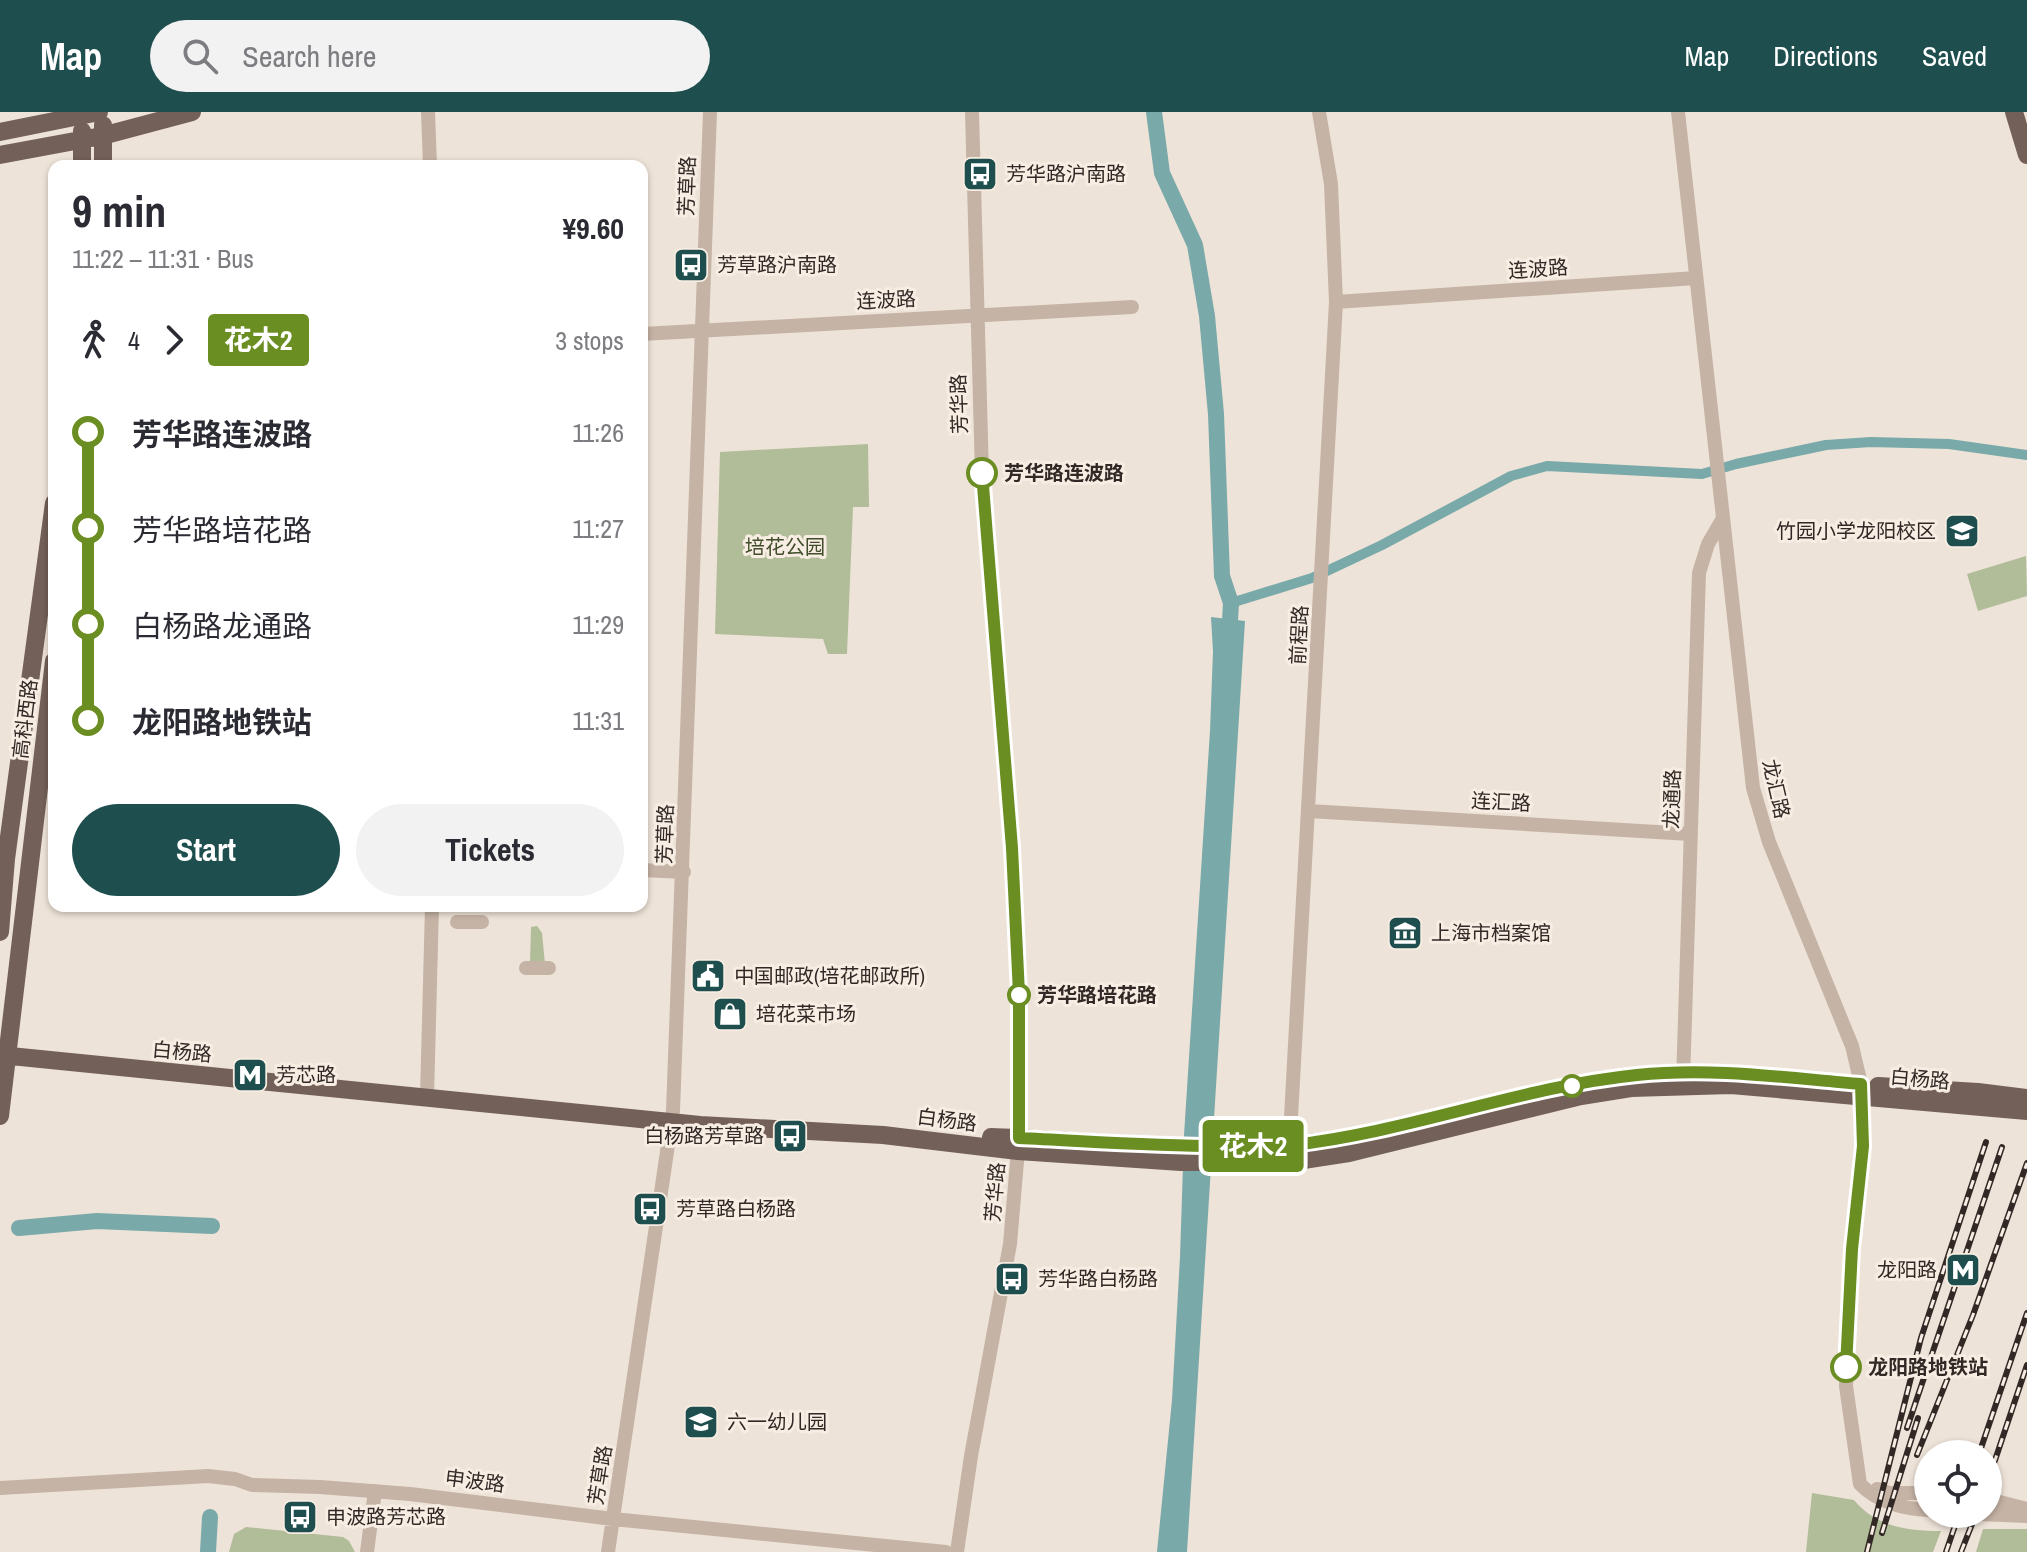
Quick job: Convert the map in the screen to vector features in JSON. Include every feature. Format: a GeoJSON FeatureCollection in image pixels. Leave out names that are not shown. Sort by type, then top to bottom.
{"type":"FeatureCollection","features":[{"type":"Feature","properties":{"kind":"main road"},"geometry":{"type":"LineString","coordinates":[[0,155],[102,136],[192,112]]}},
{"type":"Feature","properties":{"kind":"main road"},"geometry":{"type":"LineString","coordinates":[[2014,112],[2027,155]]}},
{"type":"Feature","properties":{"kind":"main road"},"geometry":{"type":"LineString","coordinates":[[92,113],[102,136],[103,160]]}},
{"type":"Feature","properties":{"kind":"main road"},"geometry":{"type":"LineString","coordinates":[[0,132],[92,113]]}},
{"type":"Feature","properties":{"kind":"main road"},"geometry":{"type":"LineString","coordinates":[[82,160],[82,140],[92,113]]}},
{"type":"Feature","properties":{"kind":"main road","name":"高科西路"},"geometry":{"type":"LineString","coordinates":[[0,932],[6,859],[48,548]]}},
{"type":"Feature","properties":{"kind":"main road","name":"高科西路"},"geometry":{"type":"LineString","coordinates":[[0,1116],[3,1051],[22,935],[48,712]]}},
{"type":"Feature","properties":{"kind":"main road","name":"白杨路"},"geometry":{"type":"LineString","coordinates":[[3,1051],[672,1117],[1181,1154],[1289,1153],[1397,1143],[1581,1096],[1683,1078],[1731,1085],[1978,1092],[2027,1098]]}},
{"type":"Feature","properties":{"kind":"main road","name":"白杨路"},"geometry":{"type":"LineString","coordinates":[[1862,1090],[2027,1111]]}},
{"type":"Feature","properties":{"kind":"street"},"geometry":{"type":"LineString","coordinates":[[428,112],[430,160]]}},
{"type":"Feature","properties":{"kind":"street","name":"芳草路"},"geometry":{"type":"LineString","coordinates":[[608,1552],[672,1117],[684,872],[700,331],[710,112]]}},
{"type":"Feature","properties":{"kind":"street","name":"芳华路"},"geometry":{"type":"LineString","coordinates":[[957,1552],[971,1456],[1010,1244],[1019,1144],[1015,887],[982,474],[972,112]]}},
{"type":"Feature","properties":{"kind":"street","name":"前程路"},"geometry":{"type":"LineString","coordinates":[[1289,1153],[1336,302],[1331,184],[1319,112]]}},
{"type":"Feature","properties":{"kind":"street","name":"龙汇路"},"geometry":{"type":"LineString","coordinates":[[1678,112],[1747,749],[1756,803],[1852,1046],[1862,1090],[1863,1146],[1852,1249],[1846,1386],[1860,1484],[1870,1495],[1914,1509]]}},
{"type":"Feature","properties":{"kind":"street","name":"连波路"},"geometry":{"type":"LineString","coordinates":[[1336,302],[1696,278]]}},
{"type":"Feature","properties":{"kind":"street","name":"连波路"},"geometry":{"type":"LineString","coordinates":[[648,334],[1132,307]]}},
{"type":"Feature","properties":{"kind":"street","name":"龙通路"},"geometry":{"type":"LineString","coordinates":[[1683,1078],[1699,573],[1708,544],[1722,520]]}},
{"type":"Feature","properties":{"kind":"street","name":"连汇路"},"geometry":{"type":"LineString","coordinates":[[1309,811],[1690,834]]}},
{"type":"Feature","properties":{"kind":"street"},"geometry":{"type":"LineString","coordinates":[[648,870],[684,872]]}},
{"type":"Feature","properties":{"kind":"street"},"geometry":{"type":"LineString","coordinates":[[427,1092],[432,912]]}},
{"type":"Feature","properties":{"kind":"street"},"geometry":{"type":"LineString","coordinates":[[457,922],[482,922]]}},
{"type":"Feature","properties":{"kind":"street"},"geometry":{"type":"LineString","coordinates":[[526,968],[549,968]]}},
{"type":"Feature","properties":{"kind":"street"},"geometry":{"type":"LineString","coordinates":[[1857,1460],[1874,1487],[1889,1493],[1914,1493]]}},
{"type":"Feature","properties":{"kind":"street","name":"申波路"},"geometry":{"type":"LineString","coordinates":[[0,1488],[199,1475],[235,1479],[252,1485],[375,1491],[613,1519],[946,1552]]}},
{"type":"Feature","properties":{"kind":"street"},"geometry":{"type":"LineString","coordinates":[[367,1552],[375,1491]]}},
{"type":"Feature","properties":{"kind":"street"},"geometry":{"type":"LineString","coordinates":[[2002,1503],[2027,1509]]}},
{"type":"Feature","properties":{"kind":"street"},"geometry":{"type":"LineString","coordinates":[[2002,1515],[2027,1516]]}},
{"type":"Feature","properties":{"kind":"green space","name":"培花公园"},"geometry":{"type":"Polygon","coordinates":[[[868,444],[869,507],[853,507],[847,654],[828,654],[823,639],[715,634],[720,452],[868,444]]]}},
{"type":"Feature","properties":{"kind":"green space"},"geometry":{"type":"Polygon","coordinates":[[[2026,556],[2027,596],[1978,611],[1967,574],[2026,556]]]}},
{"type":"Feature","properties":{"kind":"green space"},"geometry":{"type":"Polygon","coordinates":[[[537,926],[542,933],[545,964],[530,963],[531,927],[537,926]]]}},
{"type":"Feature","properties":{"kind":"green space"},"geometry":{"type":"Polygon","coordinates":[[[1812,1493],[1854,1500],[1872,1516],[1893,1526],[1941,1531],[1933,1552],[1806,1552],[1812,1493]]]}},
{"type":"Feature","properties":{"kind":"green space"},"geometry":{"type":"Polygon","coordinates":[[[246,1527],[343,1537],[355,1552],[229,1552],[234,1534],[246,1527]]]}},
{"type":"Feature","properties":{"kind":"green space"},"geometry":{"type":"Polygon","coordinates":[[[1983,1529],[2027,1529],[2027,1552],[1976,1552],[1983,1529]]]}},
{"type":"Feature","properties":{"kind":"water"},"geometry":{"type":"Polygon","coordinates":[[[1211,617],[1245,621],[1187,1552],[1157,1552],[1172,1400],[1184,1135],[1210,731],[1211,617]]]}},
{"type":"Feature","properties":{"kind":"waterway"},"geometry":{"type":"LineString","coordinates":[[1154,112],[1162,173],[1195,245],[1207,316],[1216,414],[1222,576],[1231,603],[1229,639]]}},
{"type":"Feature","properties":{"kind":"waterway"},"geometry":{"type":"LineString","coordinates":[[1231,603],[1312,578],[1382,545],[1511,476],[1547,466],[1702,474],[1826,445],[1871,442],[1949,444],[2027,455]]}},
{"type":"Feature","properties":{"kind":"waterway"},"geometry":{"type":"LineString","coordinates":[[19,1228],[97,1221],[212,1226]]}},
{"type":"Feature","properties":{"kind":"waterway"},"geometry":{"type":"LineString","coordinates":[[208,1552],[210,1517]]}},
{"type":"Feature","properties":{"kind":"railway"},"geometry":{"type":"LineString","coordinates":[[1867,1552],[1921,1338],[1986,1142]]}},
{"type":"Feature","properties":{"kind":"railway"},"geometry":{"type":"LineString","coordinates":[[1907,1428],[2002,1147]]}},
{"type":"Feature","properties":{"kind":"railway"},"geometry":{"type":"LineString","coordinates":[[1923,1440],[1973,1315],[2027,1163]]}},
{"type":"Feature","properties":{"kind":"railway"},"geometry":{"type":"LineString","coordinates":[[1984,1440],[2027,1313]]}},
{"type":"Feature","properties":{"kind":"railway"},"geometry":{"type":"LineString","coordinates":[[2002,1440],[2027,1365]]}},
{"type":"Feature","properties":{"kind":"railway"},"geometry":{"type":"LineString","coordinates":[[1882,1533],[1918,1418]]}},
{"type":"Feature","properties":{"kind":"railway"},"geometry":{"type":"LineString","coordinates":[[1946,1552],[1954,1528]]}},
{"type":"Feature","properties":{"kind":"railway"},"geometry":{"type":"LineString","coordinates":[[1961,1552],[1970,1528]]}},
{"type":"Feature","properties":{"kind":"bus line","name":"花木2"},"geometry":{"type":"LineString","coordinates":[[982,473],[1012,848],[1019,994],[1019,1138],[1175,1146],[1289,1145],[1349,1137],[1500,1101],[1634,1075],[1732,1073],[1861,1084],[1863,1146],[1852,1249],[1846,1367]]}},
{"type":"Feature","properties":{"kind":"place","name":"芳华路沪南路"},"geometry":{"type":"Point","coordinates":[980,174]}},
{"type":"Feature","properties":{"kind":"place","name":"芳草路沪南路"},"geometry":{"type":"Point","coordinates":[691,265]}},
{"type":"Feature","properties":{"kind":"place","name":"芳华路连波路"},"geometry":{"type":"Point","coordinates":[982,473]}},
{"type":"Feature","properties":{"kind":"place","name":"竹园小学龙阳校区"},"geometry":{"type":"Point","coordinates":[1962,531]}},
{"type":"Feature","properties":{"kind":"place","name":"上海市档案馆"},"geometry":{"type":"Point","coordinates":[1405,933]}},
{"type":"Feature","properties":{"kind":"place","name":"中国邮政(培花邮政所)"},"geometry":{"type":"Point","coordinates":[708,976]}},
{"type":"Feature","properties":{"kind":"place","name":"芳华路培花路"},"geometry":{"type":"Point","coordinates":[1019,995]}},
{"type":"Feature","properties":{"kind":"place","name":"培花菜市场"},"geometry":{"type":"Point","coordinates":[730,1014]}},
{"type":"Feature","properties":{"kind":"place","name":"芳芯路"},"geometry":{"type":"Point","coordinates":[250,1075]}},
{"type":"Feature","properties":{"kind":"place","name":"白杨路芳草路"},"geometry":{"type":"Point","coordinates":[790,1136]}},
{"type":"Feature","properties":{"kind":"place","name":"芳草路白杨路"},"geometry":{"type":"Point","coordinates":[650,1209]}},
{"type":"Feature","properties":{"kind":"place","name":"龙阳路"},"geometry":{"type":"Point","coordinates":[1963,1270]}},
{"type":"Feature","properties":{"kind":"place","name":"芳华路白杨路"},"geometry":{"type":"Point","coordinates":[1012,1279]}},
{"type":"Feature","properties":{"kind":"place","name":"龙阳路地铁站"},"geometry":{"type":"Point","coordinates":[1846,1367]}},
{"type":"Feature","properties":{"kind":"place","name":"六一幼儿园"},"geometry":{"type":"Point","coordinates":[701,1422]}},
{"type":"Feature","properties":{"kind":"place","name":"申波路芳芯路"},"geometry":{"type":"Point","coordinates":[300,1517]}}]}
